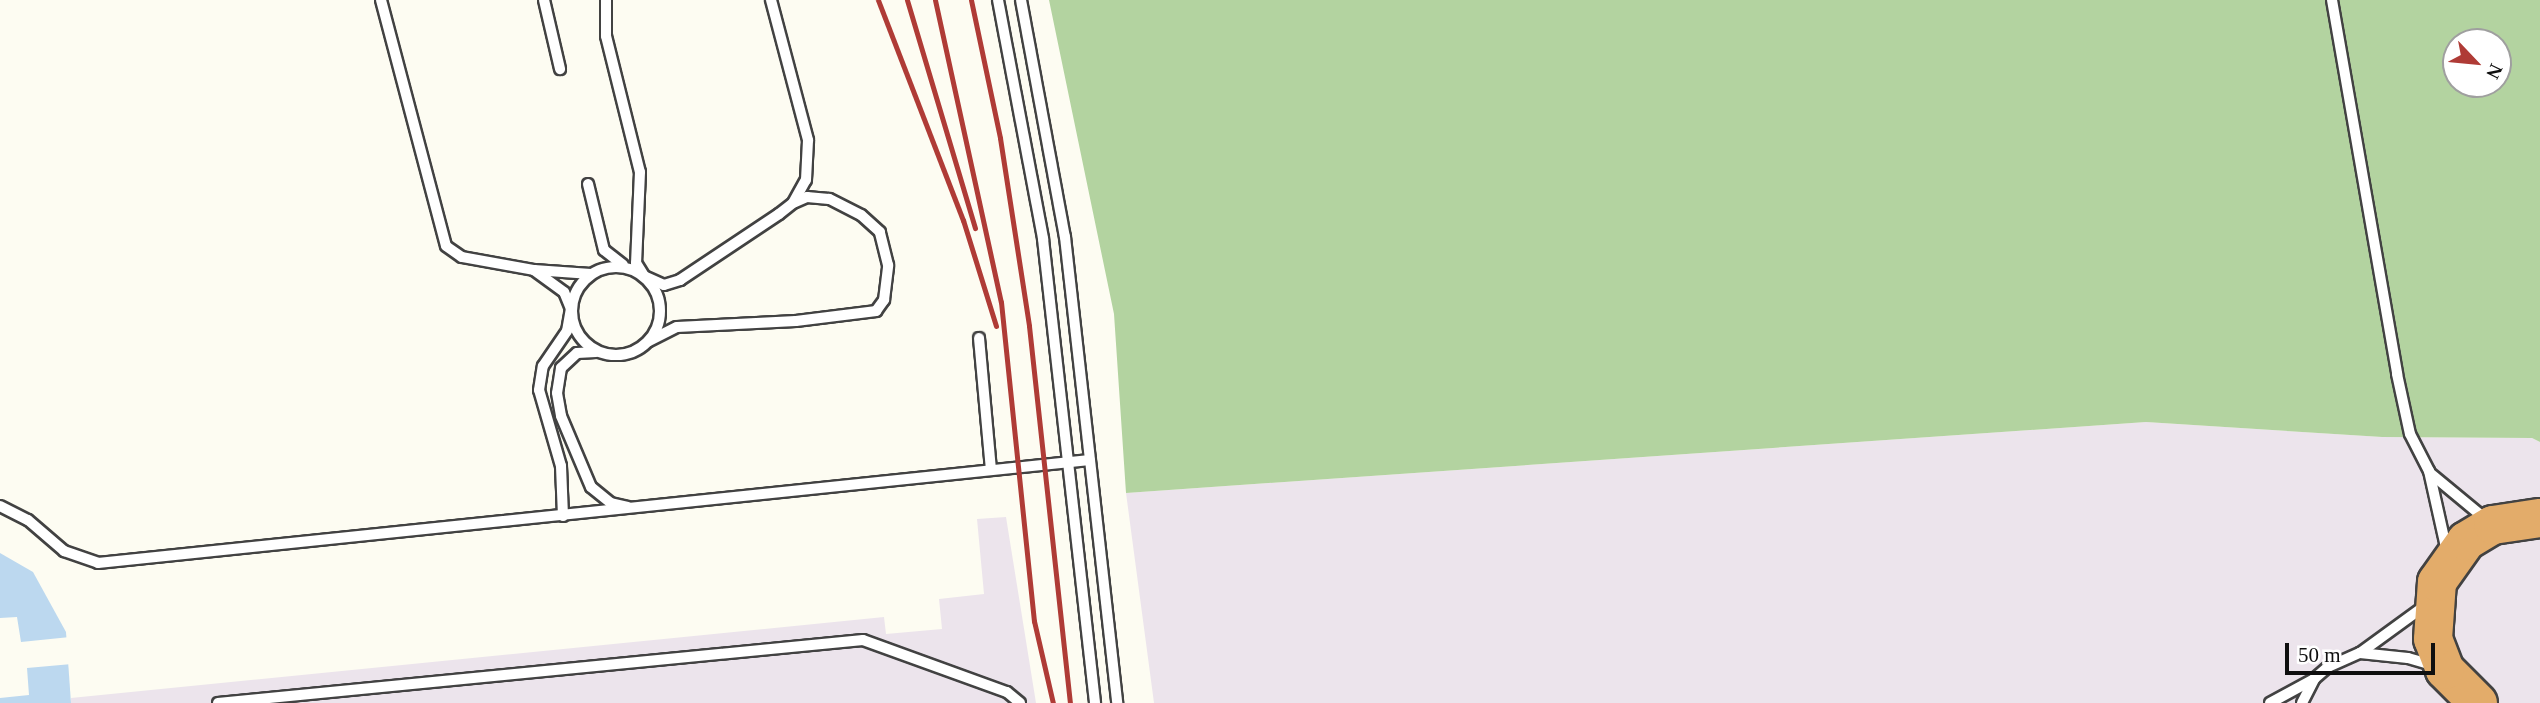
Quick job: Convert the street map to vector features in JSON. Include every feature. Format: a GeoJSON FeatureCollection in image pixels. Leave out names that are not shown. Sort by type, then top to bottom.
{"type":"FeatureCollection","features":[{"type":"Feature","properties":{"kind":"highway"},"geometry":{"type":"LineString","coordinates":[[2478,703],[2445,670],[2433,639],[2439,582],[2466,541],[2493,525],[2539,518]]}},
{"type":"Feature","properties":{"kind":"lane"},"geometry":{"type":"LineString","coordinates":[[381,0],[446,246],[461,257],[534,270],[591,274],[618,266],[632,269]]}},
{"type":"Feature","properties":{"kind":"lane"},"geometry":{"type":"LineString","coordinates":[[544,0],[560,69]]}},
{"type":"Feature","properties":{"kind":"lane"},"geometry":{"type":"LineString","coordinates":[[606,0],[606,36],[640,172],[642,211],[635,257],[644,276],[653,286],[660,313],[649,341]]}},
{"type":"Feature","properties":{"kind":"lane"},"geometry":{"type":"LineString","coordinates":[[771,0],[810,153],[806,180],[793,203]]}},
{"type":"Feature","properties":{"kind":"lane"},"geometry":{"type":"LineString","coordinates":[[998,0],[1043,239],[1094,703]]}},
{"type":"Feature","properties":{"kind":"lane"},"geometry":{"type":"LineString","coordinates":[[1021,0],[1065,237],[1117,703]]}},
{"type":"Feature","properties":{"kind":"lane"},"geometry":{"type":"LineString","coordinates":[[2270,703],[2360,653],[2439,582],[2446,535],[2428,471],[2410,434],[2397,374],[2332,0]]}},
{"type":"Feature","properties":{"kind":"lane"},"geometry":{"type":"LineString","coordinates":[[587,184],[604,250],[632,269],[664,285],[680,281],[793,203],[807,197],[829,199],[861,215],[880,232],[888,265],[884,300],[876,311],[796,321],[677,327],[636,351],[606,354],[584,351],[565,361],[558,383],[561,416],[591,487],[611,503],[641,508]]}},
{"type":"Feature","properties":{"kind":"lane"},"geometry":{"type":"LineString","coordinates":[[534,270],[564,292],[580,338],[606,354]]}},
{"type":"Feature","properties":{"kind":"lane"},"geometry":{"type":"LineString","coordinates":[[563,516],[561,466],[539,390],[543,366],[567,331],[574,295],[591,274]]}},
{"type":"Feature","properties":{"kind":"lane"},"geometry":{"type":"LineString","coordinates":[[979,338],[991,469]]}},
{"type":"Feature","properties":{"kind":"lane"},"geometry":{"type":"LineString","coordinates":[[0,506],[28,520],[64,551],[98,563],[1090,460]]}},
{"type":"Feature","properties":{"kind":"lane"},"geometry":{"type":"LineString","coordinates":[[2428,471],[2493,525]]}},
{"type":"Feature","properties":{"kind":"lane"},"geometry":{"type":"LineString","coordinates":[[218,703],[863,640],[1007,692],[1020,703]]}},
{"type":"Feature","properties":{"kind":"lane"},"geometry":{"type":"LineString","coordinates":[[2360,653],[2408,657],[2445,670]]}},
{"type":"Feature","properties":{"kind":"lane"},"geometry":{"type":"LineString","coordinates":[[2302,703],[2314,679]]}},
{"type":"Feature","properties":{"kind":"shaded area"},"geometry":{"type":"Polygon","coordinates":[[[2146,422],[2382,437],[2532,438],[2540,442],[2540,703],[1154,703],[1126,493],[2146,422]]]}},
{"type":"Feature","properties":{"kind":"shaded area"},"geometry":{"type":"Polygon","coordinates":[[[1006,517],[1036,703],[71,703],[71,698],[884,617],[886,634],[942,629],[939,599],[984,594],[977,519],[1006,517]]]}},
{"type":"Feature","properties":{"kind":"green space"},"geometry":{"type":"Polygon","coordinates":[[[1049,0],[2540,0],[2540,442],[2532,438],[2382,437],[2146,422],[1126,493],[1114,314],[1049,0]]]}},
{"type":"Feature","properties":{"kind":"water"},"geometry":{"type":"Polygon","coordinates":[[[0,553],[33,572],[66,632],[71,703],[0,703],[0,553]]]}},
{"type":"Feature","properties":{"kind":"pier"},"geometry":{"type":"Polygon","coordinates":[[[17,617],[21,642],[70,637],[72,664],[27,668],[29,695],[0,698],[0,618],[17,617]]]}},
{"type":"Feature","properties":{"kind":"railway"},"geometry":{"type":"LineString","coordinates":[[878,0],[963,220],[996,326]]}},
{"type":"Feature","properties":{"kind":"railway"},"geometry":{"type":"LineString","coordinates":[[907,0],[975,228]]}},
{"type":"Feature","properties":{"kind":"railway"},"geometry":{"type":"LineString","coordinates":[[935,0],[1001,302],[1034,621],[1053,703]]}},
{"type":"Feature","properties":{"kind":"railway"},"geometry":{"type":"LineString","coordinates":[[971,0],[1000,138],[1029,326],[1070,703]]}}]}
